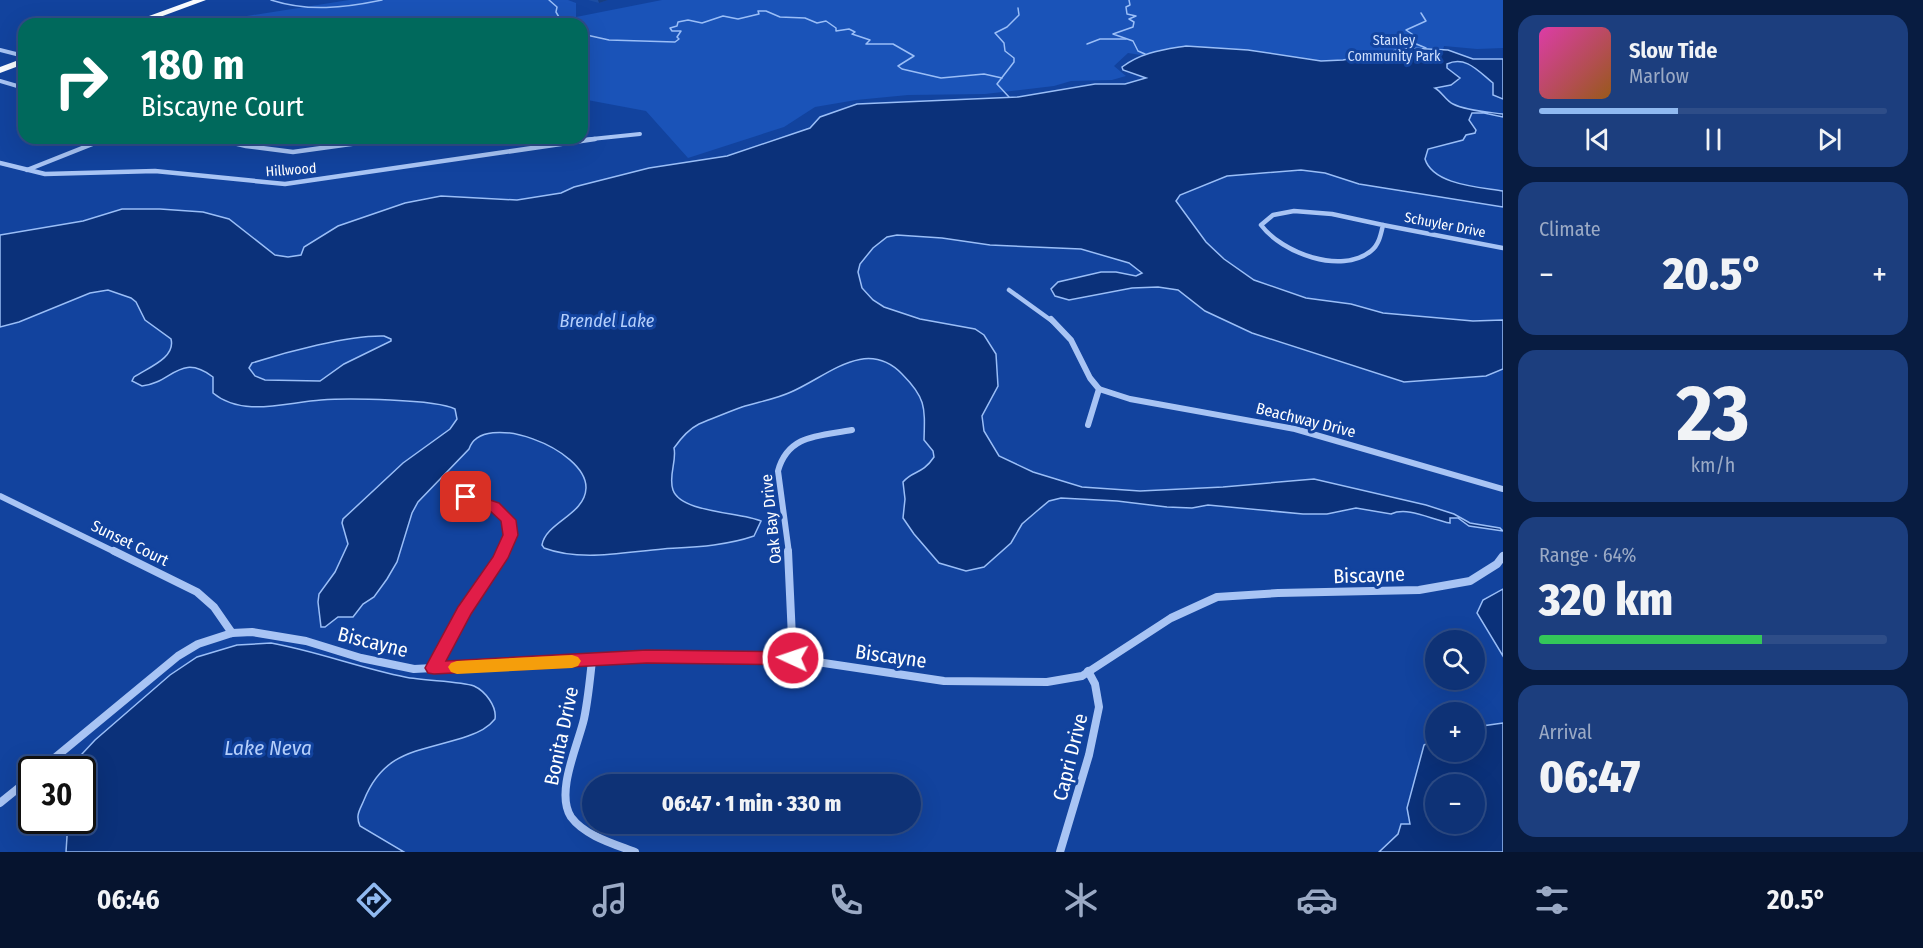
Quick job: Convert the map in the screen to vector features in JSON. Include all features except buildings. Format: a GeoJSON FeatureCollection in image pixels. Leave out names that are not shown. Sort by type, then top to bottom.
{"type":"FeatureCollection","features":[{"type":"Feature","properties":{"kind":"highway"},"geometry":{"type":"LineString","coordinates":[[150,18],[202,0]]}},
{"type":"Feature","properties":{"kind":"highway"},"geometry":{"type":"LineString","coordinates":[[0,70],[18,64]]}},
{"type":"Feature","properties":{"kind":"street"},"geometry":{"type":"LineString","coordinates":[[0,50],[18,54]]}},
{"type":"Feature","properties":{"kind":"street"},"geometry":{"type":"LineString","coordinates":[[0,81],[18,86]]}},
{"type":"Feature","properties":{"kind":"street","name":"Hillwood"},"geometry":{"type":"LineString","coordinates":[[588,139],[640,134]]}},
{"type":"Feature","properties":{"kind":"street"},"geometry":{"type":"LineString","coordinates":[[26,170],[92,144]]}},
{"type":"Feature","properties":{"kind":"street"},"geometry":{"type":"LineString","coordinates":[[238,144],[293,152],[350,144]]}},
{"type":"Feature","properties":{"kind":"street","name":"Hillwood"},"geometry":{"type":"LineString","coordinates":[[0,163],[26,170],[61,174],[155,171],[285,184],[556,144]]}},
{"type":"Feature","properties":{"kind":"street","name":"Schuyler Drive"},"geometry":{"type":"LineString","coordinates":[[1383,225],[1377,244],[1372,251],[1360,257],[1345,260],[1324,260],[1292,251],[1264,231],[1261,225],[1273,215],[1311,211],[1503,248]]}},
{"type":"Feature","properties":{"kind":"street"},"geometry":{"type":"LineString","coordinates":[[1009,290],[1059,326],[1074,343],[1090,378],[1099,389],[1089,425]]}},
{"type":"Feature","properties":{"kind":"street","name":"Beachway Drive"},"geometry":{"type":"LineString","coordinates":[[1099,389],[1130,399],[1295,429],[1503,489]]}},
{"type":"Feature","properties":{"kind":"street","name":"Oak Bay Drive"},"geometry":{"type":"LineString","coordinates":[[793,658],[788,540],[778,471],[779,462],[792,443],[852,430]]}},
{"type":"Feature","properties":{"kind":"street","name":"Sunset Court"},"geometry":{"type":"LineString","coordinates":[[0,496],[197,592],[214,607],[232,633]]}},
{"type":"Feature","properties":{"kind":"street"},"geometry":{"type":"LineString","coordinates":[[434,668],[464,611],[500,558],[510,535],[508,520],[501,513],[483,501],[466,497]]}},
{"type":"Feature","properties":{"kind":"street","name":"Biscayne"},"geometry":{"type":"LineString","coordinates":[[57,756],[178,656],[198,644],[232,633],[252,632],[278,635],[361,658],[414,669],[699,656],[793,658],[944,681],[1047,682],[1082,676],[1171,618],[1217,597],[1278,593],[1419,590],[1470,581],[1497,564],[1503,556]]}},
{"type":"Feature","properties":{"kind":"street","name":"Bonita Drive"},"geometry":{"type":"LineString","coordinates":[[592,660],[585,717],[572,759],[565,799],[569,816],[584,828],[635,852]]}},
{"type":"Feature","properties":{"kind":"street","name":"Capri Drive"},"geometry":{"type":"LineString","coordinates":[[1060,852],[1089,755],[1099,707],[1095,684],[1088,671]]}},
{"type":"Feature","properties":{"kind":"street"},"geometry":{"type":"LineString","coordinates":[[0,803],[18,788]]}},
{"type":"Feature","properties":{"kind":"green space","name":"Stanley Community Park"},"geometry":{"type":"Polygon","coordinates":[[[349,0],[568,0],[576,3],[576,17],[662,0],[1503,0],[1503,48],[1477,49],[1444,46],[1430,101],[1128,53],[1114,66],[1126,76],[1112,80],[1071,81],[1054,86],[985,94],[908,95],[815,107],[784,127],[688,158],[646,111],[588,100],[588,18],[234,18],[349,0]]]}},
{"type":"Feature","properties":{"kind":"water","name":"Brendel Lake"},"geometry":{"type":"Polygon","coordinates":[[[1186,46],[1248,50],[1321,61],[1343,60],[1408,48],[1448,50],[1473,59],[1503,59],[1503,99],[1493,95],[1493,83],[1472,66],[1460,62],[1447,64],[1447,68],[1460,78],[1451,85],[1435,88],[1448,101],[1465,108],[1503,114],[1503,117],[1472,113],[1469,120],[1476,130],[1475,133],[1466,135],[1463,140],[1428,149],[1425,159],[1430,168],[1447,179],[1470,186],[1503,191],[1503,207],[1359,184],[1325,173],[1301,170],[1227,176],[1180,195],[1176,201],[1206,242],[1224,259],[1254,280],[1306,298],[1351,304],[1383,313],[1473,321],[1503,320],[1503,369],[1486,376],[1404,382],[1252,333],[1205,311],[1178,290],[1158,287],[1132,288],[1069,300],[1055,296],[1051,289],[1058,282],[1101,272],[1136,276],[1142,273],[1129,263],[1081,249],[990,245],[942,238],[897,235],[887,237],[873,248],[860,264],[858,272],[862,288],[873,300],[884,307],[920,319],[975,329],[984,335],[996,354],[998,386],[982,416],[984,431],[999,456],[1033,472],[1082,487],[1140,491],[1314,479],[1426,505],[1454,514],[1470,523],[1500,528],[1503,531],[1469,526],[1458,518],[1450,518],[1450,523],[1420,514],[1398,512],[1391,514],[1356,508],[1327,514],[1303,514],[1208,505],[1192,508],[1167,507],[1061,498],[1049,501],[1022,524],[1011,543],[984,567],[966,571],[939,563],[903,518],[905,499],[903,482],[926,467],[934,457],[933,451],[924,440],[924,411],[920,397],[910,382],[888,363],[875,359],[861,359],[847,363],[773,399],[742,407],[699,424],[685,434],[674,448],[672,485],[678,498],[699,508],[761,521],[754,536],[709,546],[603,555],[573,554],[544,548],[542,545],[550,530],[573,512],[584,497],[586,488],[582,473],[570,460],[553,448],[533,439],[512,433],[493,433],[478,438],[418,502],[412,513],[397,562],[374,597],[363,604],[353,617],[338,617],[325,627],[321,627],[319,594],[335,572],[348,544],[343,519],[403,463],[450,429],[457,419],[455,409],[430,403],[369,399],[321,400],[266,407],[238,405],[225,401],[213,393],[213,377],[192,367],[176,371],[152,384],[142,386],[132,381],[134,377],[165,357],[171,346],[171,339],[145,320],[136,302],[131,298],[108,290],[90,293],[19,322],[0,327],[0,235],[83,221],[122,209],[160,209],[203,212],[229,219],[275,255],[288,257],[301,255],[304,247],[338,226],[405,203],[441,196],[517,200],[561,193],[574,187],[649,168],[727,156],[810,128],[820,117],[857,104],[1018,97],[1095,84],[1125,84],[1146,78],[1123,70],[1122,67],[1130,62],[1160,50],[1186,46]],[[370,336],[336,341],[252,363],[249,368],[255,376],[265,380],[320,381],[344,364],[391,339],[384,336],[370,336]]]}},
{"type":"Feature","properties":{"kind":"water"},"geometry":{"type":"Polygon","coordinates":[[[1503,589],[1503,656],[1477,613],[1483,600],[1503,589]]]}},
{"type":"Feature","properties":{"kind":"water","name":"Lake Neva"},"geometry":{"type":"Polygon","coordinates":[[[271,643],[405,677],[468,684],[478,688],[486,695],[494,709],[495,719],[480,731],[468,736],[420,750],[394,761],[373,783],[359,813],[360,826],[404,852],[66,852],[67,834],[96,834],[96,756],[80,756],[95,740],[170,675],[197,657],[237,645],[271,643]]]}},
{"type":"Feature","properties":{"kind":"water"},"geometry":{"type":"Polygon","coordinates":[[[1503,723],[1503,852],[1379,852],[1398,834],[1401,824],[1410,824],[1407,808],[1424,745],[1425,762],[1485,762],[1485,726],[1503,723]]]}},
{"type":"Feature","properties":{"kind":"waterway"},"geometry":{"type":"LineString","coordinates":[[271,0],[285,4],[326,8],[382,0]]}},
{"type":"Feature","properties":{"kind":"waterway"},"geometry":{"type":"LineString","coordinates":[[549,0],[557,7],[556,12],[560,18]]}},
{"type":"Feature","properties":{"kind":"waterway"},"geometry":{"type":"LineString","coordinates":[[1129,0],[1130,5],[1126,7],[1127,14],[1136,16],[1129,19],[1134,22],[1133,27],[1113,34],[1133,41],[1138,51],[1145,54]]}},
{"type":"Feature","properties":{"kind":"waterway"},"geometry":{"type":"LineString","coordinates":[[1002,78],[1014,62],[1014,58],[1005,51],[1004,43],[995,33],[1007,27],[1019,15],[1018,8]]}},
{"type":"Feature","properties":{"kind":"waterway"},"geometry":{"type":"LineString","coordinates":[[588,35],[609,40],[675,42],[679,39],[677,37],[681,31],[672,31],[670,28],[677,26],[678,22],[688,20],[702,23],[723,16],[738,19],[759,14],[758,11],[766,11],[780,17],[805,18],[817,23],[826,21],[836,28],[836,31],[849,29],[855,32],[852,34],[870,40],[866,44],[893,44],[914,56],[898,66],[902,69],[941,78],[984,74],[1002,78]]}},
{"type":"Feature","properties":{"kind":"waterway"},"geometry":{"type":"LineString","coordinates":[[1421,13],[1426,21],[1406,30],[1415,36],[1409,41],[1426,48]]}},
{"type":"Feature","properties":{"kind":"waterway"},"geometry":{"type":"LineString","coordinates":[[1087,44],[1100,39],[1126,39]]}},
{"type":"Feature","properties":{"kind":"waterway"},"geometry":{"type":"LineString","coordinates":[[1002,78],[997,84],[1009,97]]}},
{"type":"Feature","properties":{"kind":"slow traffic"},"geometry":{"type":"LineString","coordinates":[[457,667],[572,661]]}},
{"type":"Feature","properties":{"kind":"route"},"geometry":{"type":"LineString","coordinates":[[466,497],[483,501],[494,507],[508,520],[510,535],[500,558],[464,611],[434,668],[647,657],[793,658]]}}]}
